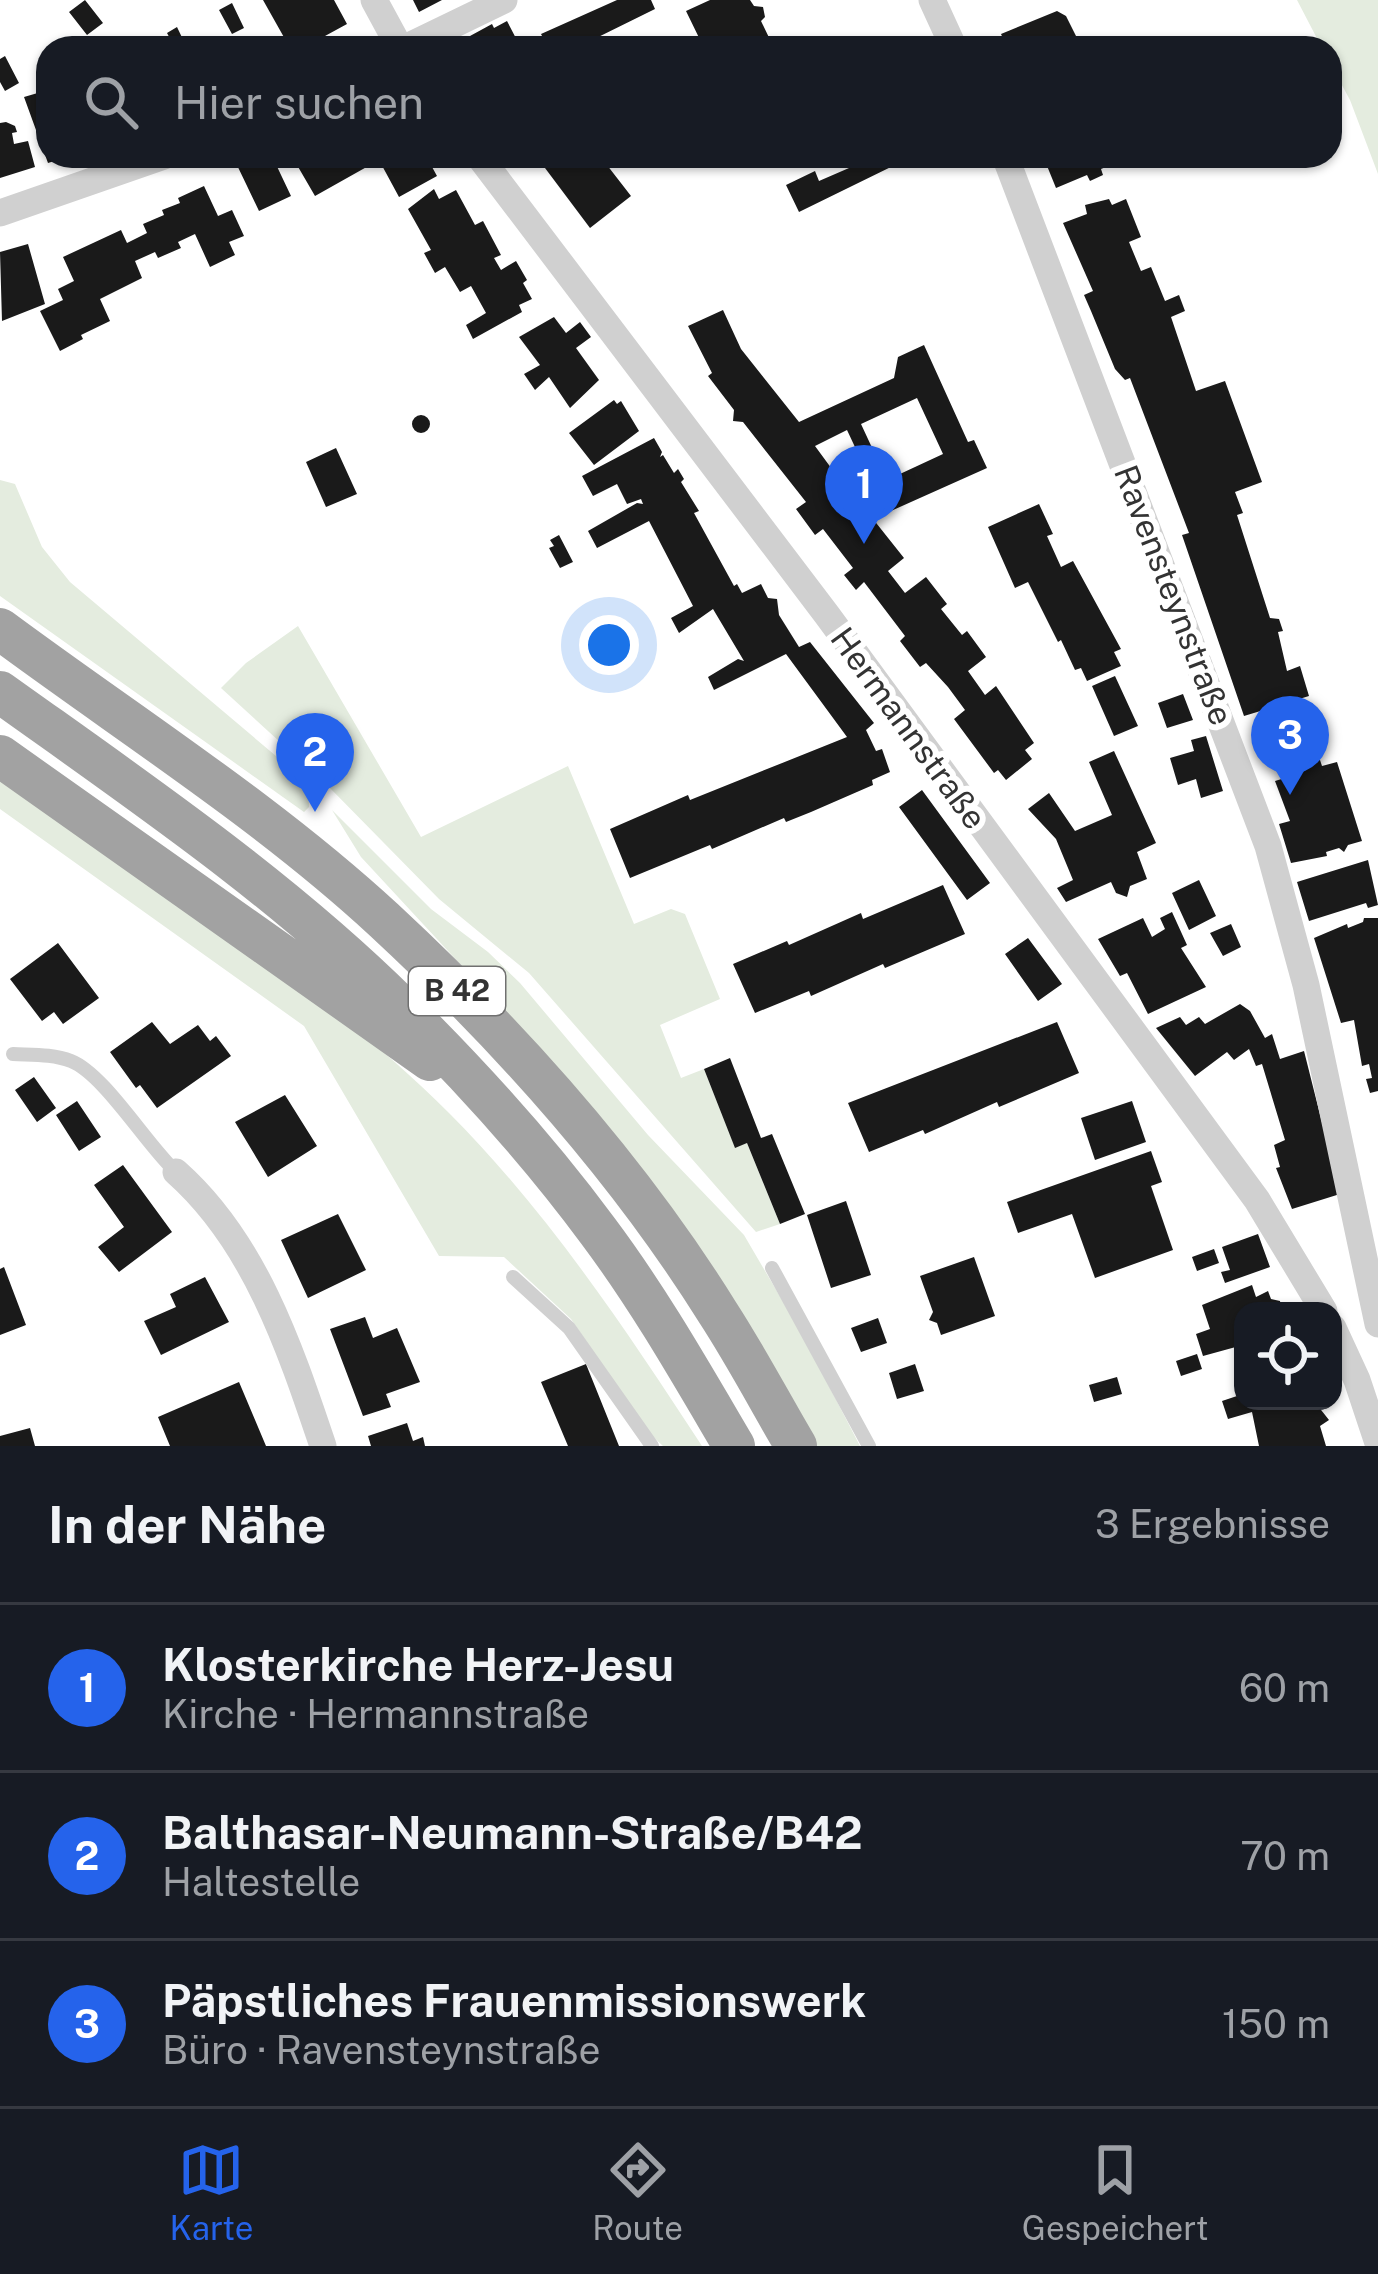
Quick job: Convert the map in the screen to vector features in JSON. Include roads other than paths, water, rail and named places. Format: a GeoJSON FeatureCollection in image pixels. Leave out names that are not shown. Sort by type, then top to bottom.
{"type":"FeatureCollection","features":[{"type":"Feature","properties":{"kind":"highway","name":"B 42"},"geometry":{"type":"LineString","coordinates":[[0,629],[270,825],[381,917],[485,1018],[636,1196],[717,1311],[796,1446]]}},
{"type":"Feature","properties":{"kind":"highway","name":"B 42"},"geometry":{"type":"LineString","coordinates":[[0,692],[196,835],[401,1006],[481,1091],[599,1233],[734,1446]]}},
{"type":"Feature","properties":{"kind":"highway"},"geometry":{"type":"LineString","coordinates":[[0,756],[403,1044],[481,1091]]}},
{"type":"Feature","properties":{"kind":"street"},"geometry":{"type":"LineString","coordinates":[[374,0],[395,36]]}},
{"type":"Feature","properties":{"kind":"street"},"geometry":{"type":"LineString","coordinates":[[428,36],[504,0]]}},
{"type":"Feature","properties":{"kind":"street"},"geometry":{"type":"LineString","coordinates":[[932,0],[948,36]]}},
{"type":"Feature","properties":{"kind":"street"},"geometry":{"type":"LineString","coordinates":[[0,213],[129,168]]}},
{"type":"Feature","properties":{"kind":"street","name":"Hermannstraße"},"geometry":{"type":"LineString","coordinates":[[488,168],[854,652],[1257,1200],[1319,1302]]}},
{"type":"Feature","properties":{"kind":"street","name":"Ravensteynstraße"},"geometry":{"type":"LineString","coordinates":[[1010,168],[1268,846],[1306,986],[1378,1324]]}},
{"type":"Feature","properties":{"kind":"street"},"geometry":{"type":"LineString","coordinates":[[176,1172],[219,1214],[244,1252],[323,1446]]}},
{"type":"Feature","properties":{"kind":"street"},"geometry":{"type":"LineString","coordinates":[[1342,1348],[1378,1443]]}},
{"type":"Feature","properties":{"kind":"lane"},"geometry":{"type":"LineString","coordinates":[[14,1054],[60,1058],[91,1073],[176,1172]]}},
{"type":"Feature","properties":{"kind":"lane"},"geometry":{"type":"LineString","coordinates":[[772,1268],[869,1446]]}},
{"type":"Feature","properties":{"kind":"lane"},"geometry":{"type":"LineString","coordinates":[[513,1277],[569,1328],[652,1446]]}},
{"type":"Feature","properties":{"kind":"place","name":"Klosterkirche Herz-Jesu"},"geometry":{"type":"Point","coordinates":[864,544]}},
{"type":"Feature","properties":{"kind":"place","name":"Päpstliches Frauenmissionswerk"},"geometry":{"type":"Point","coordinates":[1290,795]}},
{"type":"Feature","properties":{"kind":"place","name":"Balthasar-Neumann-Straße/B42"},"geometry":{"type":"Point","coordinates":[315,812]}}]}
